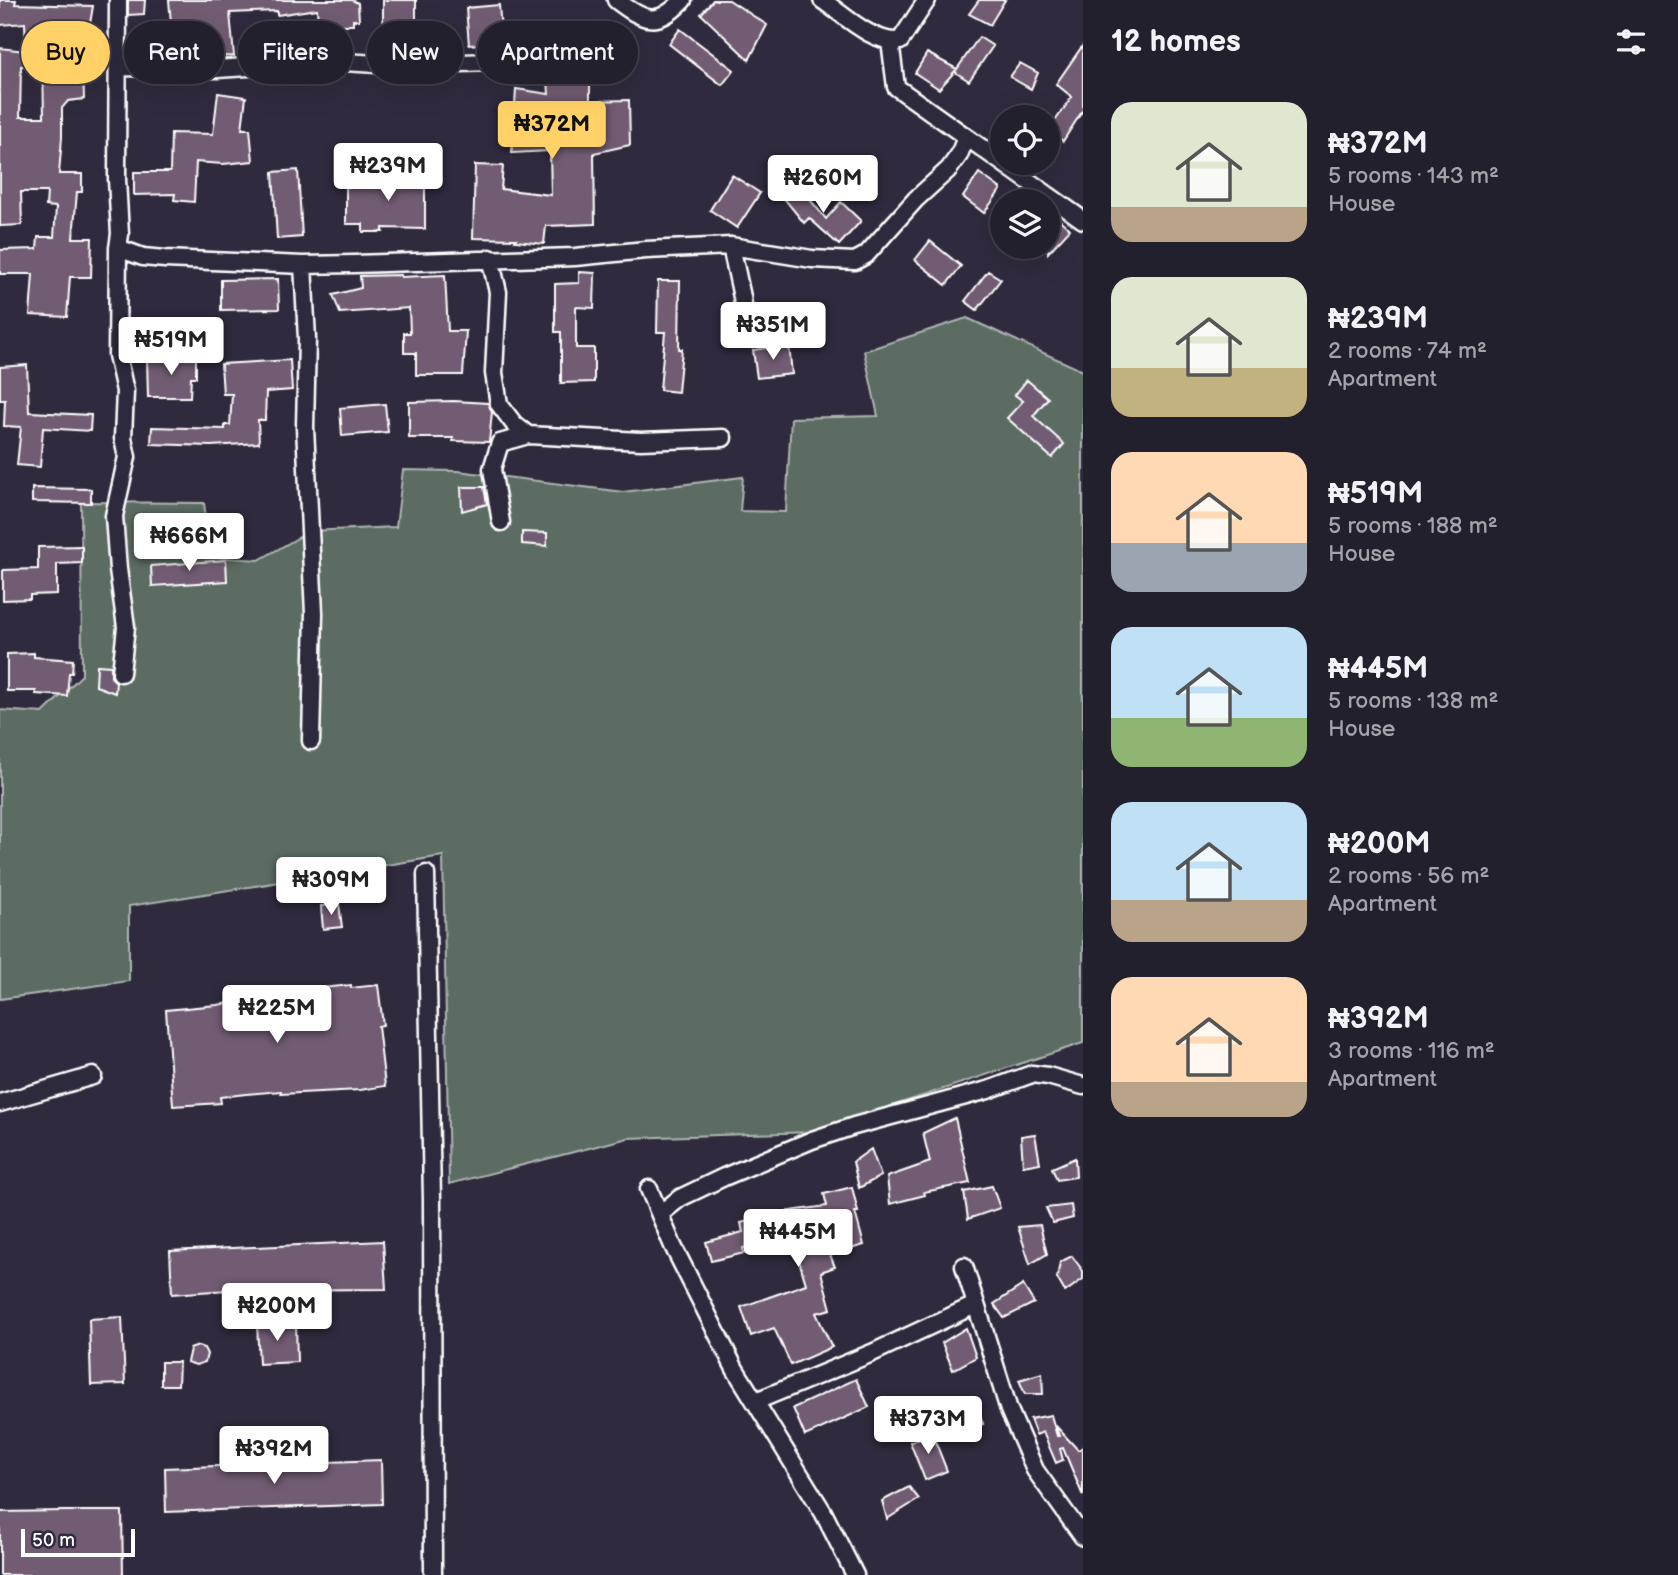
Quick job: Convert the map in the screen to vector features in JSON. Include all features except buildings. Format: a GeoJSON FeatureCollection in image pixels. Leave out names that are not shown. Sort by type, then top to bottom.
{"type":"FeatureCollection","features":[{"type":"Feature","properties":{"kind":"street"},"geometry":{"type":"LineString","coordinates":[[118,0],[117,179],[120,234],[117,355],[125,391],[123,438],[127,457],[114,516],[126,627],[121,673]]}},
{"type":"Feature","properties":{"kind":"street"},"geometry":{"type":"LineString","coordinates":[[616,0],[640,18],[648,19],[658,19],[670,13],[683,0]]}},
{"type":"Feature","properties":{"kind":"street"},"geometry":{"type":"LineString","coordinates":[[822,0],[879,38],[890,41],[900,41],[927,0]]}},
{"type":"Feature","properties":{"kind":"street"},"geometry":{"type":"LineString","coordinates":[[890,41],[896,87],[1083,220]]}},
{"type":"Feature","properties":{"kind":"street"},"geometry":{"type":"LineString","coordinates":[[119,68],[218,69],[310,60],[394,65],[477,62]]}},
{"type":"Feature","properties":{"kind":"street"},"geometry":{"type":"LineString","coordinates":[[118,248],[143,257],[303,265],[575,257],[731,246],[812,259],[855,261],[866,255],[916,199],[949,169],[959,155],[966,137]]}},
{"type":"Feature","properties":{"kind":"street"},"geometry":{"type":"LineString","coordinates":[[731,246],[747,337]]}},
{"type":"Feature","properties":{"kind":"street"},"geometry":{"type":"LineString","coordinates":[[490,258],[498,292],[494,373],[499,404],[514,424],[528,435]]}},
{"type":"Feature","properties":{"kind":"street"},"geometry":{"type":"LineString","coordinates":[[303,265],[307,339],[305,427],[314,613],[311,741]]}},
{"type":"Feature","properties":{"kind":"street"},"geometry":{"type":"LineString","coordinates":[[501,522],[492,469],[500,443],[528,435],[641,441],[723,438]]}},
{"type":"Feature","properties":{"kind":"street"},"geometry":{"type":"LineString","coordinates":[[426,874],[432,1200],[433,1575]]}},
{"type":"Feature","properties":{"kind":"street"},"geometry":{"type":"LineString","coordinates":[[660,1214],[680,1198],[724,1177],[812,1140],[854,1126],[988,1090],[1032,1074],[1083,1086]]}},
{"type":"Feature","properties":{"kind":"street"},"geometry":{"type":"LineString","coordinates":[[0,1103],[93,1076]]}},
{"type":"Feature","properties":{"kind":"street"},"geometry":{"type":"LineString","coordinates":[[649,1189],[673,1246],[735,1368],[823,1513],[855,1575]]}},
{"type":"Feature","properties":{"kind":"street"},"geometry":{"type":"LineString","coordinates":[[964,1266],[1009,1410],[1035,1470],[1083,1537]]}},
{"type":"Feature","properties":{"kind":"street"},"geometry":{"type":"LineString","coordinates":[[756,1401],[872,1353],[975,1305]]}},
{"type":"Feature","properties":{"kind":"green space"},"geometry":{"type":"Polygon","coordinates":[[[967,318],[1083,371],[1083,1043],[813,1132],[628,1138],[449,1184],[443,856],[129,906],[129,981],[0,999],[0,710],[43,713],[82,675],[81,502],[204,503],[211,557],[259,560],[310,531],[396,527],[403,470],[458,471],[623,492],[743,477],[740,511],[786,512],[791,418],[878,416],[864,351],[967,318]]]}}]}
